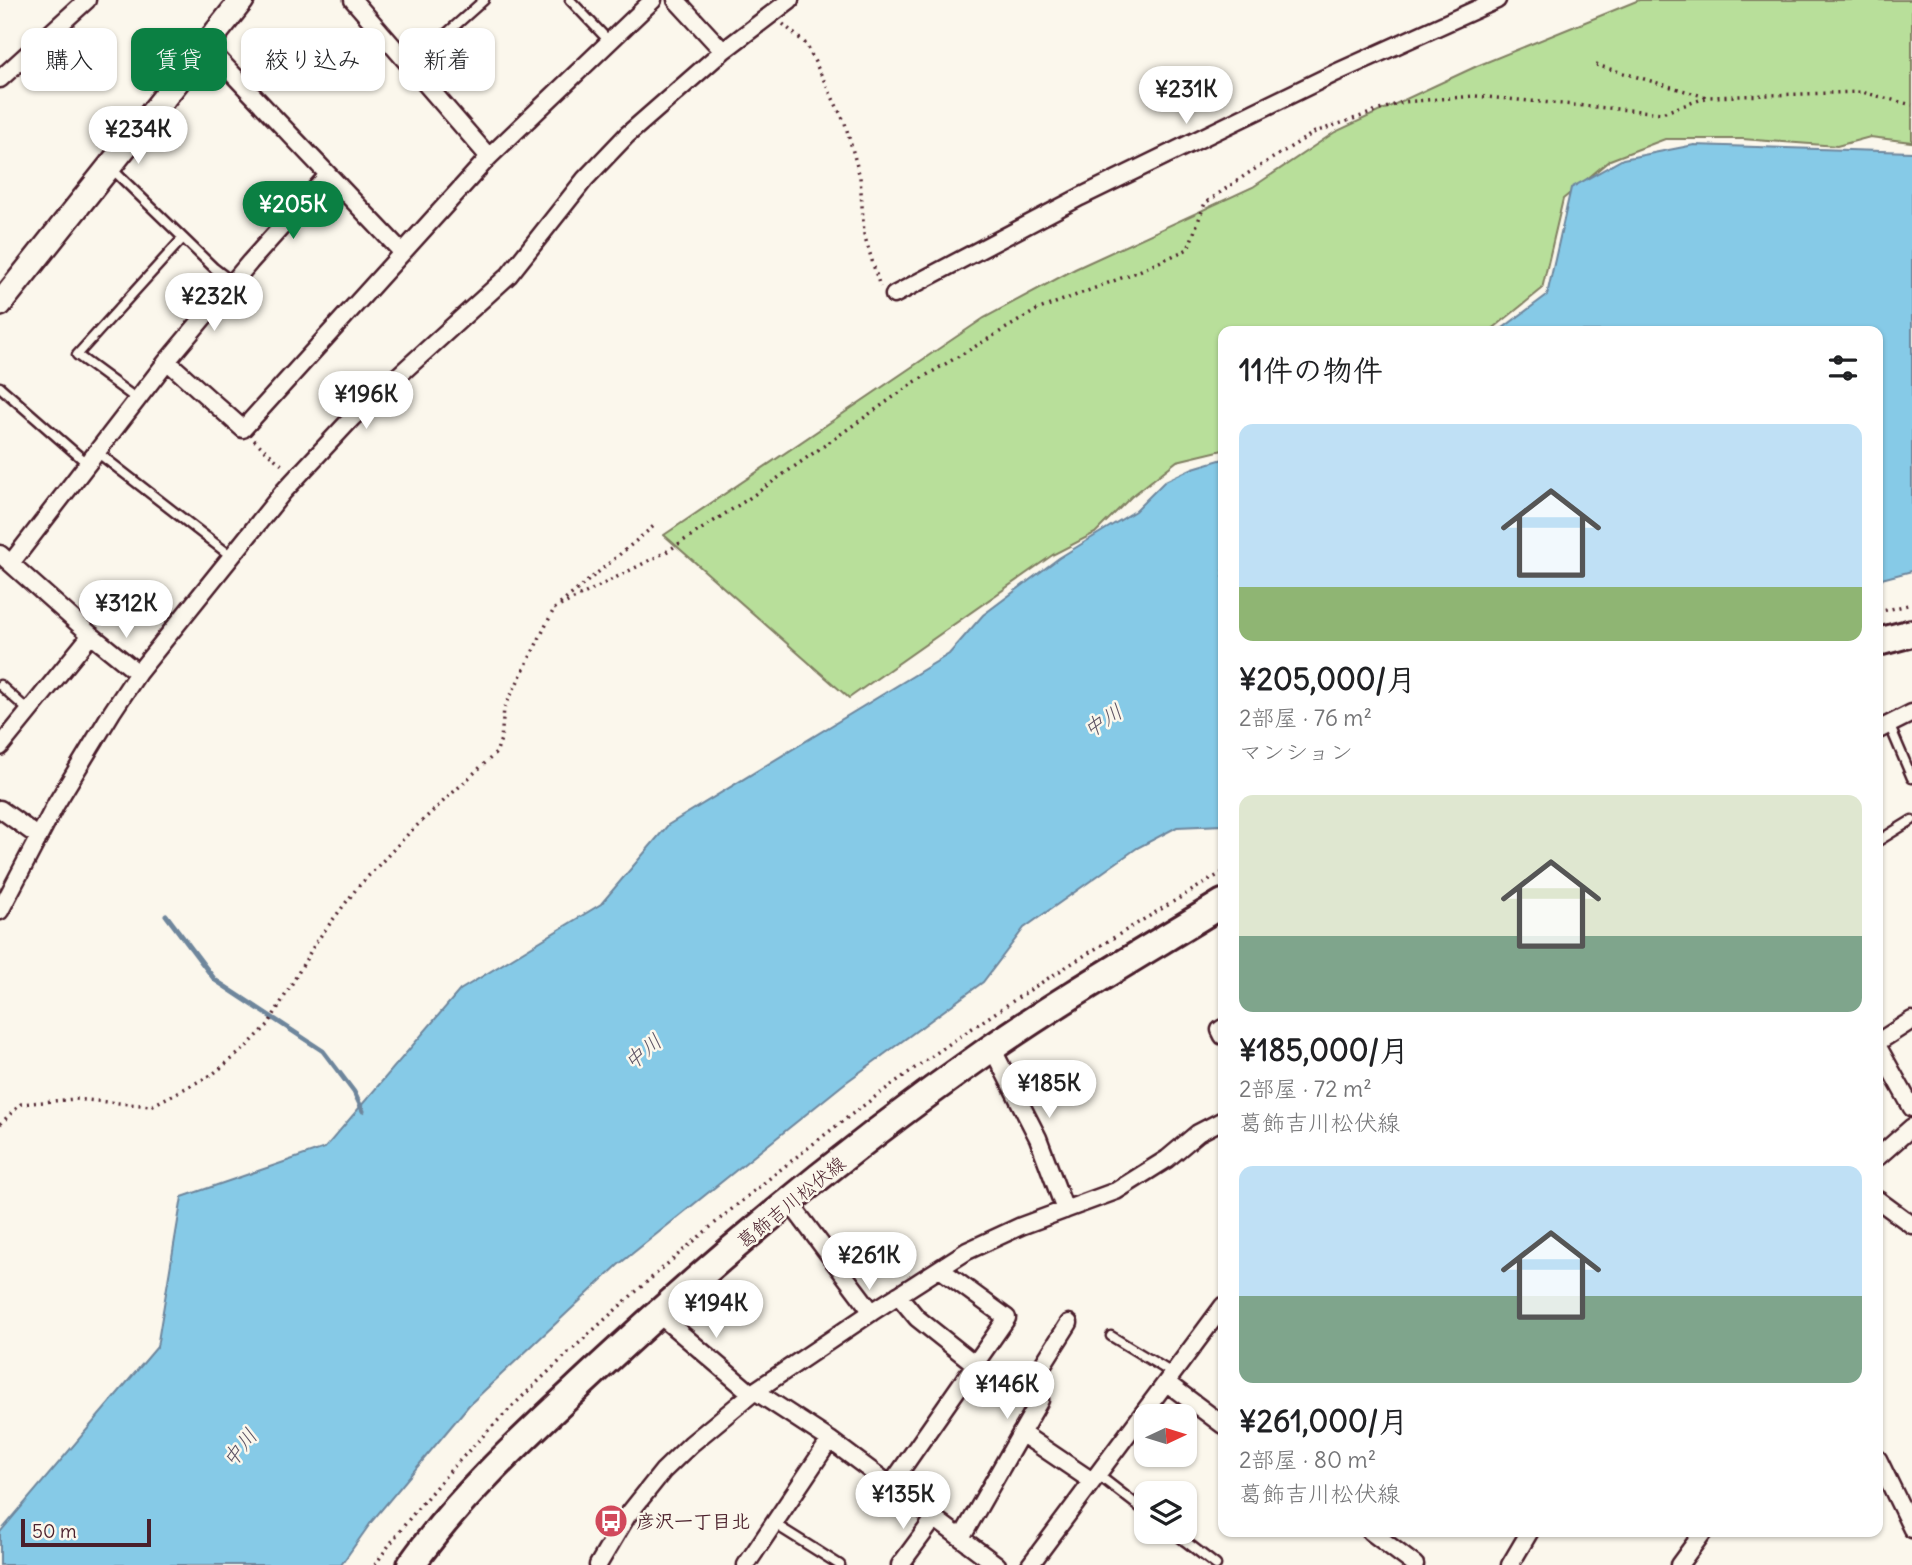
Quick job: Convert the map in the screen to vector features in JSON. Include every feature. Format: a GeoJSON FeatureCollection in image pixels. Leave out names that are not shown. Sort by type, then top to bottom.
{"type":"FeatureCollection","features":[{"type":"Feature","properties":{"kind":"main road"},"geometry":{"type":"LineString","coordinates":[[1883,641],[1912,633]]}},
{"type":"Feature","properties":{"kind":"main road","name":"葛飾吉川松伏線"},"geometry":{"type":"LineString","coordinates":[[411,1565],[479,1482],[657,1313],[881,1128],[992,1048],[1218,906]]}},
{"type":"Feature","properties":{"kind":"street"},"geometry":{"type":"LineString","coordinates":[[0,79],[87,0]]}},
{"type":"Feature","properties":{"kind":"street"},"geometry":{"type":"LineString","coordinates":[[220,28],[242,0]]}},
{"type":"Feature","properties":{"kind":"street"},"geometry":{"type":"LineString","coordinates":[[353,0],[399,52]]}},
{"type":"Feature","properties":{"kind":"street"},"geometry":{"type":"LineString","coordinates":[[167,361],[243,429],[489,157],[653,0]]}},
{"type":"Feature","properties":{"kind":"street"},"geometry":{"type":"LineString","coordinates":[[676,0],[723,51]]}},
{"type":"Feature","properties":{"kind":"street"},"geometry":{"type":"LineString","coordinates":[[0,911],[39,837],[112,712],[138,673],[296,477],[352,418],[509,275],[585,178],[627,135],[723,51],[790,0]]}},
{"type":"Feature","properties":{"kind":"street"},"geometry":{"type":"LineString","coordinates":[[894,295],[1080,197],[1333,74],[1497,0]]}},
{"type":"Feature","properties":{"kind":"street"},"geometry":{"type":"LineString","coordinates":[[227,68],[402,252]]}},
{"type":"Feature","properties":{"kind":"street"},"geometry":{"type":"LineString","coordinates":[[0,304],[170,91]]}},
{"type":"Feature","properties":{"kind":"street"},"geometry":{"type":"LineString","coordinates":[[432,91],[489,157]]}},
{"type":"Feature","properties":{"kind":"street"},"geometry":{"type":"LineString","coordinates":[[138,673],[6,559],[93,458],[232,282],[328,175]]}},
{"type":"Feature","properties":{"kind":"street"},"geometry":{"type":"LineString","coordinates":[[0,747],[91,635]]}},
{"type":"Feature","properties":{"kind":"street"},"geometry":{"type":"LineString","coordinates":[[1883,727],[1912,713]]}},
{"type":"Feature","properties":{"kind":"street"},"geometry":{"type":"LineString","coordinates":[[0,809],[39,837]]}},
{"type":"Feature","properties":{"kind":"street"},"geometry":{"type":"LineString","coordinates":[[1883,1039],[1912,1020]]}},
{"type":"Feature","properties":{"kind":"street"},"geometry":{"type":"LineString","coordinates":[[992,1048],[1038,1138],[1065,1210]]}},
{"type":"Feature","properties":{"kind":"street"},"geometry":{"type":"LineString","coordinates":[[1883,1056],[1912,1108]]}},
{"type":"Feature","properties":{"kind":"street"},"geometry":{"type":"LineString","coordinates":[[603,1563],[627,1516],[663,1471],[753,1392],[967,1251],[1116,1191],[1167,1159],[1198,1133],[1218,1123]]}},
{"type":"Feature","properties":{"kind":"street"},"geometry":{"type":"LineString","coordinates":[[1883,1153],[1912,1128]]}},
{"type":"Feature","properties":{"kind":"street"},"geometry":{"type":"LineString","coordinates":[[790,1203],[872,1312]]}},
{"type":"Feature","properties":{"kind":"street"},"geometry":{"type":"LineString","coordinates":[[1883,1204],[1912,1225]]}},
{"type":"Feature","properties":{"kind":"street"},"geometry":{"type":"LineString","coordinates":[[890,1486],[1007,1318],[940,1269]]}},
{"type":"Feature","properties":{"kind":"street"},"geometry":{"type":"LineString","coordinates":[[898,1295],[917,1318],[976,1365]]}},
{"type":"Feature","properties":{"kind":"street"},"geometry":{"type":"LineString","coordinates":[[657,1313],[753,1392],[830,1440],[997,1565]]}},
{"type":"Feature","properties":{"kind":"street"},"geometry":{"type":"LineString","coordinates":[[1030,1565],[1218,1313]]}},
{"type":"Feature","properties":{"kind":"street"},"geometry":{"type":"LineString","coordinates":[[962,1537],[1040,1400],[1033,1380],[1069,1323]]}},
{"type":"Feature","properties":{"kind":"street"},"geometry":{"type":"LineString","coordinates":[[1170,1378],[1218,1421]]}},
{"type":"Feature","properties":{"kind":"street"},"geometry":{"type":"LineString","coordinates":[[1021,1433],[1094,1477]]}},
{"type":"Feature","properties":{"kind":"street"},"geometry":{"type":"LineString","coordinates":[[746,1565],[830,1440]]}},
{"type":"Feature","properties":{"kind":"street"},"geometry":{"type":"LineString","coordinates":[[1883,1469],[1912,1529]]}},
{"type":"Feature","properties":{"kind":"street"},"geometry":{"type":"LineString","coordinates":[[900,1565],[934,1519]]}},
{"type":"Feature","properties":{"kind":"street"},"geometry":{"type":"LineString","coordinates":[[1378,1537],[1415,1565]]}},
{"type":"Feature","properties":{"kind":"street"},"geometry":{"type":"LineString","coordinates":[[1510,1565],[1526,1537]]}},
{"type":"Feature","properties":{"kind":"street"},"geometry":{"type":"LineString","coordinates":[[1679,1565],[1693,1537]]}},
{"type":"Feature","properties":{"kind":"lane"},"geometry":{"type":"LineString","coordinates":[[453,28],[484,0]]}},
{"type":"Feature","properties":{"kind":"lane"},"geometry":{"type":"LineString","coordinates":[[570,0],[609,41]]}},
{"type":"Feature","properties":{"kind":"lane"},"geometry":{"type":"LineString","coordinates":[[110,166],[232,282]]}},
{"type":"Feature","properties":{"kind":"lane"},"geometry":{"type":"LineString","coordinates":[[138,400],[77,355],[183,238]]}},
{"type":"Feature","properties":{"kind":"lane"},"geometry":{"type":"LineString","coordinates":[[0,387],[93,458],[231,556]]}},
{"type":"Feature","properties":{"kind":"lane"},"geometry":{"type":"LineString","coordinates":[[0,685],[29,711]]}},
{"type":"Feature","properties":{"kind":"lane"},"geometry":{"type":"LineString","coordinates":[[1883,727],[1912,778]]}},
{"type":"Feature","properties":{"kind":"lane"},"geometry":{"type":"LineString","coordinates":[[1883,838],[1912,820]]}},
{"type":"Feature","properties":{"kind":"lane"},"geometry":{"type":"LineString","coordinates":[[1111,1336],[1170,1378]]}},
{"type":"Feature","properties":{"kind":"lane"},"geometry":{"type":"LineString","coordinates":[[1094,1477],[1134,1504]]}},
{"type":"Feature","properties":{"kind":"lane"},"geometry":{"type":"LineString","coordinates":[[773,1522],[840,1565]]}},
{"type":"Feature","properties":{"kind":"lane"},"geometry":{"type":"LineString","coordinates":[[1189,1544],[1216,1565]]}},
{"type":"Feature","properties":{"kind":"path"},"geometry":{"type":"LineString","coordinates":[[771,14],[806,44],[845,124],[860,177],[864,234],[880,287],[894,295]]}},
{"type":"Feature","properties":{"kind":"path"},"geometry":{"type":"LineString","coordinates":[[1597,65],[1708,97]]}},
{"type":"Feature","properties":{"kind":"path"},"geometry":{"type":"LineString","coordinates":[[554,609],[666,552],[748,499],[915,382],[1037,310],[1188,250],[1205,204],[1315,132],[1403,102],[1475,96],[1661,113],[1708,97],[1862,92],[1912,105]]}},
{"type":"Feature","properties":{"kind":"path"},"geometry":{"type":"LineString","coordinates":[[243,429],[296,477]]}},
{"type":"Feature","properties":{"kind":"path"},"geometry":{"type":"LineString","coordinates":[[0,1124],[21,1104],[75,1099],[150,1106],[213,1074],[243,1050],[276,1014],[316,942],[358,888],[410,832],[496,753],[501,738],[504,709],[554,609],[655,525]]}},
{"type":"Feature","properties":{"kind":"path"},"geometry":{"type":"LineString","coordinates":[[1883,611],[1912,604]]}},
{"type":"Feature","properties":{"kind":"green space"},"geometry":{"type":"Polygon","coordinates":[[[1639,0],[1912,0],[1912,142],[1870,137],[1837,146],[1742,139],[1665,139],[1610,160],[1563,199],[1542,289],[1496,326],[1218,326],[1218,451],[1177,461],[1131,497],[1095,533],[1054,554],[849,698],[664,535],[984,318],[1075,269],[1253,187],[1335,132],[1477,66],[1639,0]]]}},
{"type":"Feature","properties":{"kind":"water"},"geometry":{"type":"Polygon","coordinates":[[[1694,145],[1912,152],[1912,571],[1883,579],[1883,326],[1506,326],[1547,295],[1571,188],[1623,159],[1694,145]]]}},
{"type":"Feature","properties":{"kind":"water","name":"中川"},"geometry":{"type":"Polygon","coordinates":[[[1218,460],[1218,825],[1177,827],[1137,848],[1024,928],[983,982],[845,1083],[618,1265],[469,1405],[372,1521],[341,1565],[0,1565],[0,1532],[157,1347],[182,1197],[325,1148],[460,990],[601,904],[668,825],[949,654],[983,615],[1059,558],[1135,511],[1165,481],[1218,460]]]}},
{"type":"Feature","properties":{"kind":"waterway"},"geometry":{"type":"LineString","coordinates":[[166,915],[215,980],[323,1051],[354,1092],[363,1111]]}},
{"type":"Feature","properties":{"kind":"place","name":"彦沢一丁目北"},"geometry":{"type":"Point","coordinates":[611,1521]}}]}
